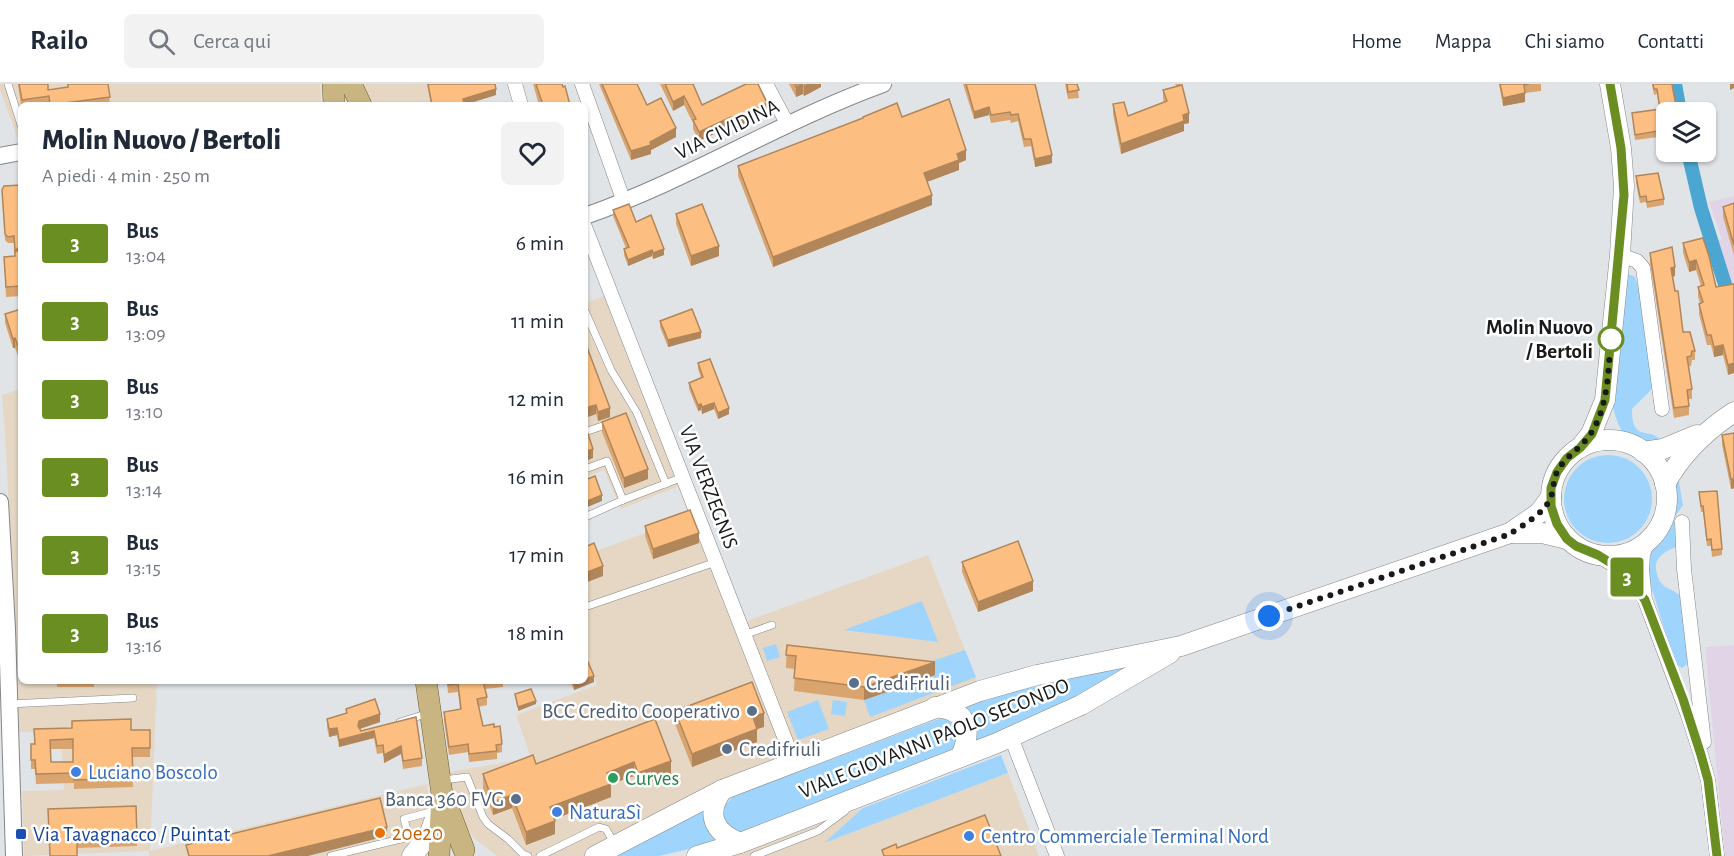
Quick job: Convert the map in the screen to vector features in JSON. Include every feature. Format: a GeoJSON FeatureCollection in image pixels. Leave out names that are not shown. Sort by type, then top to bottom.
{"type":"FeatureCollection","features":[{"type":"Feature","properties":{"kind":"main road"},"geometry":{"type":"LineString","coordinates":[[333,84],[333,102]]}},
{"type":"Feature","properties":{"kind":"main road"},"geometry":{"type":"LineString","coordinates":[[351,84],[360,102]]}},
{"type":"Feature","properties":{"kind":"main road"},"geometry":{"type":"LineString","coordinates":[[1580,448],[1607,441],[1622,442],[1642,452],[1654,462],[1665,484],[1666,503],[1662,521],[1647,542],[1629,553],[1598,555],[1586,552],[1567,539],[1553,515],[1551,497],[1557,472],[1567,458],[1592,434],[1605,400],[1620,255],[1624,186],[1621,148],[1610,84]]}},
{"type":"Feature","properties":{"kind":"main road"},"geometry":{"type":"LineString","coordinates":[[1605,400],[1612,427],[1622,442]]}},
{"type":"Feature","properties":{"kind":"main road"},"geometry":{"type":"LineString","coordinates":[[1665,484],[1684,454],[1711,428],[1734,412]]}},
{"type":"Feature","properties":{"kind":"main road"},"geometry":{"type":"LineString","coordinates":[[1642,452],[1675,445],[1711,428]]}},
{"type":"Feature","properties":{"kind":"main road","name":"VIALE GIOVANNI PAOLO SECONDO"},"geometry":{"type":"LineString","coordinates":[[1510,534],[1539,513],[1551,497]]}},
{"type":"Feature","properties":{"kind":"main road","name":"VIALE GIOVANNI PAOLO SECONDO"},"geometry":{"type":"LineString","coordinates":[[595,856],[722,790],[980,691],[1037,675],[1181,646],[1510,534],[1542,533],[1567,539]]}},
{"type":"Feature","properties":{"kind":"main road","name":"VIALE GIOVANNI PAOLO SECONDO"},"geometry":{"type":"LineString","coordinates":[[697,856],[747,849],[872,790],[1011,737],[1081,705],[1181,646]]}},
{"type":"Feature","properties":{"kind":"main road"},"geometry":{"type":"LineString","coordinates":[[426,684],[441,787],[439,856],[450,851],[472,853]]}},
{"type":"Feature","properties":{"kind":"main road"},"geometry":{"type":"LineString","coordinates":[[935,707],[956,712],[965,721],[968,732],[962,756]]}},
{"type":"Feature","properties":{"kind":"main road"},"geometry":{"type":"LineString","coordinates":[[441,787],[472,853]]}},
{"type":"Feature","properties":{"kind":"main road"},"geometry":{"type":"LineString","coordinates":[[412,856],[429,835],[436,818],[441,787]]}},
{"type":"Feature","properties":{"kind":"main road"},"geometry":{"type":"LineString","coordinates":[[722,790],[714,801],[713,820],[720,832],[747,849]]}},
{"type":"Feature","properties":{"kind":"street"},"geometry":{"type":"LineString","coordinates":[[515,84],[520,102]]}},
{"type":"Feature","properties":{"kind":"street"},"geometry":{"type":"LineString","coordinates":[[582,84],[624,202]]}},
{"type":"Feature","properties":{"kind":"street"},"geometry":{"type":"LineString","coordinates":[[766,84],[788,125]]}},
{"type":"Feature","properties":{"kind":"street","name":"VIA CIVIDINA"},"geometry":{"type":"LineString","coordinates":[[588,215],[624,202],[855,94],[883,84]]}},
{"type":"Feature","properties":{"kind":"street"},"geometry":{"type":"LineString","coordinates":[[0,156],[18,153]]}},
{"type":"Feature","properties":{"kind":"street","name":"VIA VERZEGNIS"},"geometry":{"type":"LineString","coordinates":[[588,235],[794,762]]}},
{"type":"Feature","properties":{"kind":"street"},"geometry":{"type":"LineString","coordinates":[[1620,255],[1637,261],[1642,268],[1662,410]]}},
{"type":"Feature","properties":{"kind":"street"},"geometry":{"type":"LineString","coordinates":[[0,502],[9,704],[9,806],[14,856]]}},
{"type":"Feature","properties":{"kind":"street"},"geometry":{"type":"LineString","coordinates":[[1682,522],[1684,569],[1716,856]]}},
{"type":"Feature","properties":{"kind":"street"},"geometry":{"type":"LineString","coordinates":[[1647,542],[1642,570],[1645,600],[1688,715],[1708,780]]}},
{"type":"Feature","properties":{"kind":"street"},"geometry":{"type":"LineString","coordinates":[[1598,555],[1622,570],[1645,600]]}},
{"type":"Feature","properties":{"kind":"street"},"geometry":{"type":"LineString","coordinates":[[1011,737],[1057,856]]}},
{"type":"Feature","properties":{"kind":"lane"},"geometry":{"type":"LineString","coordinates":[[8,84],[18,116]]}},
{"type":"Feature","properties":{"kind":"lane"},"geometry":{"type":"LineString","coordinates":[[588,318],[611,370],[637,413],[666,484]]}},
{"type":"Feature","properties":{"kind":"lane"},"geometry":{"type":"LineString","coordinates":[[626,417],[637,413]]}},
{"type":"Feature","properties":{"kind":"lane"},"geometry":{"type":"LineString","coordinates":[[588,431],[616,421]]}},
{"type":"Feature","properties":{"kind":"lane"},"geometry":{"type":"LineString","coordinates":[[588,468],[607,461],[623,501]]}},
{"type":"Feature","properties":{"kind":"lane"},"geometry":{"type":"LineString","coordinates":[[588,517],[683,477]]}},
{"type":"Feature","properties":{"kind":"lane"},"geometry":{"type":"LineString","coordinates":[[588,606],[716,562]]}},
{"type":"Feature","properties":{"kind":"lane"},"geometry":{"type":"LineString","coordinates":[[744,635],[772,625]]}},
{"type":"Feature","properties":{"kind":"lane"},"geometry":{"type":"LineString","coordinates":[[9,704],[133,698]]}},
{"type":"Feature","properties":{"kind":"lane"},"geometry":{"type":"LineString","coordinates":[[397,723],[430,712]]}},
{"type":"Feature","properties":{"kind":"lane"},"geometry":{"type":"LineString","coordinates":[[331,856],[409,837],[404,819],[430,812],[441,787],[467,777],[488,824],[528,856]]}},
{"type":"Feature","properties":{"kind":"lane"},"geometry":{"type":"LineString","coordinates":[[540,856],[599,827],[606,829],[616,845]]}},
{"type":"Feature","properties":{"kind":"shaded area"},"geometry":{"type":"Polygon","coordinates":[[[0,84],[320,84],[321,102],[18,102],[18,139],[0,90],[0,84]]]}},
{"type":"Feature","properties":{"kind":"shaded area"},"geometry":{"type":"Polygon","coordinates":[[[360,84],[458,84],[465,102],[370,102],[360,84]]]}},
{"type":"Feature","properties":{"kind":"shaded area"},"geometry":{"type":"Polygon","coordinates":[[[1734,196],[1734,322],[1708,244],[1722,239],[1709,202],[1734,196]]]}},
{"type":"Feature","properties":{"kind":"shaded area"},"geometry":{"type":"Polygon","coordinates":[[[1628,274],[1635,277],[1640,291],[1653,382],[1651,390],[1632,409],[1633,420],[1639,431],[1653,435],[1663,443],[1643,443],[1629,438],[1620,427],[1613,407],[1628,274]]]}},
{"type":"Feature","properties":{"kind":"shaded area"},"geometry":{"type":"Polygon","coordinates":[[[604,296],[679,486],[621,509],[604,470],[588,476],[588,302],[604,296]]]}},
{"type":"Feature","properties":{"kind":"shaded area"},"geometry":{"type":"Polygon","coordinates":[[[18,390],[18,684],[157,684],[150,851],[427,784],[430,804],[428,823],[406,856],[149,856],[149,851],[24,856],[22,791],[64,790],[61,731],[19,732],[2,395],[18,390]]]}},
{"type":"Feature","properties":{"kind":"shaded area"},"geometry":{"type":"Polygon","coordinates":[[[1599,455],[1617,455],[1633,462],[1645,474],[1652,490],[1652,508],[1645,524],[1633,536],[1617,543],[1599,543],[1583,536],[1571,524],[1564,508],[1564,490],[1571,474],[1583,462],[1599,455]]]}},
{"type":"Feature","properties":{"kind":"shaded area"},"geometry":{"type":"Polygon","coordinates":[[[1677,470],[1683,505],[1674,518],[1676,547],[1660,556],[1656,568],[1661,583],[1677,593],[1682,600],[1688,660],[1682,668],[1673,658],[1648,576],[1651,551],[1669,519],[1677,470]]]}},
{"type":"Feature","properties":{"kind":"shaded area"},"geometry":{"type":"Polygon","coordinates":[[[692,516],[783,752],[781,757],[707,788],[582,856],[497,856],[475,839],[462,822],[452,795],[449,772],[531,758],[516,715],[597,685],[588,661],[588,554],[692,516]]]}},
{"type":"Feature","properties":{"kind":"shaded area"},"geometry":{"type":"Polygon","coordinates":[[[928,555],[977,681],[803,749],[796,748],[747,621],[928,555]]]}},
{"type":"Feature","properties":{"kind":"shaded area"},"geometry":{"type":"Polygon","coordinates":[[[922,601],[938,642],[844,630],[922,601]]]}},
{"type":"Feature","properties":{"kind":"shaded area"},"geometry":{"type":"Polygon","coordinates":[[[776,644],[780,657],[767,661],[763,648],[776,644]]]}},
{"type":"Feature","properties":{"kind":"shaded area"},"geometry":{"type":"Polygon","coordinates":[[[1734,645],[1734,856],[1725,856],[1705,647],[1734,645]]]}},
{"type":"Feature","properties":{"kind":"shaded area"},"geometry":{"type":"Polygon","coordinates":[[[965,650],[976,677],[870,717],[864,700],[934,675],[902,671],[965,650]]]}},
{"type":"Feature","properties":{"kind":"shaded area"},"geometry":{"type":"Polygon","coordinates":[[[1138,661],[1138,666],[1003,733],[973,744],[958,710],[993,697],[1138,661]]]}},
{"type":"Feature","properties":{"kind":"shaded area"},"geometry":{"type":"Polygon","coordinates":[[[818,700],[829,729],[798,740],[787,712],[818,700]]]}},
{"type":"Feature","properties":{"kind":"shaded area"},"geometry":{"type":"Polygon","coordinates":[[[833,700],[847,702],[845,716],[831,714],[833,700]]]}},
{"type":"Feature","properties":{"kind":"shaded area"},"geometry":{"type":"Polygon","coordinates":[[[941,718],[951,723],[959,734],[960,738],[953,753],[744,832],[738,832],[724,821],[723,808],[732,797],[941,718]]]}},
{"type":"Feature","properties":{"kind":"shaded area"},"geometry":{"type":"Polygon","coordinates":[[[1001,755],[1008,773],[824,843],[863,808],[1001,755]]]}},
{"type":"Feature","properties":{"kind":"shaded area","name":"Centro Commerciale Terminal Nord"},"geometry":{"type":"Polygon","coordinates":[[[1008,773],[1039,856],[730,856],[863,808],[826,842],[1008,773]]]}},
{"type":"Feature","properties":{"kind":"shaded area"},"geometry":{"type":"Polygon","coordinates":[[[707,808],[719,842],[659,856],[613,856],[707,808]]]}},
{"type":"Feature","properties":{"kind":"building"},"geometry":{"type":"Polygon","coordinates":[[[19,84],[48,84],[48,90],[68,87],[68,84],[108,84],[110,97],[72,102],[50,102],[49,96],[22,100],[19,84]]]}},
{"type":"Feature","properties":{"kind":"building"},"geometry":{"type":"Polygon","coordinates":[[[428,84],[495,84],[496,89],[463,99],[464,102],[431,102],[428,84]]]}},
{"type":"Feature","properties":{"kind":"building"},"geometry":{"type":"Polygon","coordinates":[[[536,84],[565,86],[569,102],[542,102],[536,84]]]}},
{"type":"Feature","properties":{"kind":"building"},"geometry":{"type":"Polygon","coordinates":[[[602,84],[637,84],[647,105],[661,98],[676,128],[650,142],[651,145],[631,151],[602,84]]]}},
{"type":"Feature","properties":{"kind":"building"},"geometry":{"type":"Polygon","coordinates":[[[665,84],[693,84],[702,105],[746,84],[758,84],[767,103],[733,120],[731,117],[699,132],[693,120],[696,119],[684,96],[673,102],[665,84]]]}},
{"type":"Feature","properties":{"kind":"building"},"geometry":{"type":"Polygon","coordinates":[[[966,84],[1035,84],[1052,155],[1035,159],[1031,139],[1024,139],[1018,114],[1011,115],[1010,112],[991,115],[989,107],[974,112],[966,84]]]}},
{"type":"Feature","properties":{"kind":"building"},"geometry":{"type":"Polygon","coordinates":[[[1067,84],[1077,84],[1079,90],[1068,92],[1067,84]]]}},
{"type":"Feature","properties":{"kind":"building"},"geometry":{"type":"Polygon","coordinates":[[[1500,84],[1529,84],[1524,85],[1525,93],[1503,98],[1500,84]]]}},
{"type":"Feature","properties":{"kind":"building"},"geometry":{"type":"Polygon","coordinates":[[[1653,84],[1672,84],[1675,102],[1659,102],[1657,89],[1654,89],[1653,84]]]}},
{"type":"Feature","properties":{"kind":"building"},"geometry":{"type":"Polygon","coordinates":[[[1182,85],[1189,113],[1183,115],[1184,121],[1121,144],[1113,104],[1124,102],[1128,116],[1167,101],[1163,90],[1182,85]]]}},
{"type":"Feature","properties":{"kind":"building"},"geometry":{"type":"Polygon","coordinates":[[[949,99],[966,150],[957,154],[959,160],[924,173],[932,195],[773,257],[738,166],[897,103],[902,117],[949,99]]]}},
{"type":"Feature","properties":{"kind":"building"},"geometry":{"type":"Polygon","coordinates":[[[1656,110],[1656,131],[1635,135],[1632,113],[1656,110]]]}},
{"type":"Feature","properties":{"kind":"building"},"geometry":{"type":"Polygon","coordinates":[[[1658,173],[1664,199],[1647,202],[1646,196],[1640,197],[1636,176],[1658,173]]]}},
{"type":"Feature","properties":{"kind":"building"},"geometry":{"type":"Polygon","coordinates":[[[18,185],[18,248],[15,251],[14,236],[8,237],[5,234],[2,190],[4,186],[18,185]]]}},
{"type":"Feature","properties":{"kind":"building"},"geometry":{"type":"Polygon","coordinates":[[[1734,203],[1734,245],[1723,207],[1734,203]]]}},
{"type":"Feature","properties":{"kind":"building"},"geometry":{"type":"Polygon","coordinates":[[[629,204],[636,222],[651,215],[664,249],[653,253],[652,250],[628,260],[624,249],[629,247],[613,210],[629,204]]]}},
{"type":"Feature","properties":{"kind":"building"},"geometry":{"type":"Polygon","coordinates":[[[702,204],[719,246],[691,256],[676,214],[702,204]]]}},
{"type":"Feature","properties":{"kind":"building"},"geometry":{"type":"Polygon","coordinates":[[[1703,238],[1716,287],[1734,284],[1734,363],[1728,365],[1723,345],[1714,347],[1711,335],[1707,335],[1699,304],[1703,302],[1698,287],[1704,285],[1696,260],[1689,262],[1683,243],[1703,238]]]}},
{"type":"Feature","properties":{"kind":"building"},"geometry":{"type":"Polygon","coordinates":[[[1672,247],[1675,267],[1671,268],[1675,291],[1678,291],[1683,332],[1690,332],[1695,351],[1687,357],[1692,389],[1687,390],[1689,406],[1674,408],[1650,253],[1672,247]]]}},
{"type":"Feature","properties":{"kind":"building"},"geometry":{"type":"Polygon","coordinates":[[[15,251],[18,251],[18,286],[6,287],[4,257],[15,256],[15,251]]]}},
{"type":"Feature","properties":{"kind":"building"},"geometry":{"type":"Polygon","coordinates":[[[692,309],[701,332],[668,340],[660,321],[692,309]]]}},
{"type":"Feature","properties":{"kind":"building"},"geometry":{"type":"Polygon","coordinates":[[[18,310],[18,346],[15,338],[13,339],[5,314],[18,310]]]}},
{"type":"Feature","properties":{"kind":"building"},"geometry":{"type":"Polygon","coordinates":[[[588,350],[610,408],[598,412],[596,405],[588,407],[588,350]]]}},
{"type":"Feature","properties":{"kind":"building"},"geometry":{"type":"Polygon","coordinates":[[[710,359],[729,408],[718,413],[714,403],[702,407],[701,404],[698,405],[689,383],[703,377],[698,363],[710,359]]]}},
{"type":"Feature","properties":{"kind":"building"},"geometry":{"type":"Polygon","coordinates":[[[626,413],[648,469],[624,478],[602,422],[626,413]]]}},
{"type":"Feature","properties":{"kind":"building"},"geometry":{"type":"Polygon","coordinates":[[[1734,433],[1734,479],[1731,479],[1722,435],[1734,433]]]}},
{"type":"Feature","properties":{"kind":"building"},"geometry":{"type":"Polygon","coordinates":[[[588,434],[593,449],[588,451],[588,434]]]}},
{"type":"Feature","properties":{"kind":"building"},"geometry":{"type":"Polygon","coordinates":[[[595,476],[602,495],[588,501],[588,479],[595,476]]]}},
{"type":"Feature","properties":{"kind":"building"},"geometry":{"type":"Polygon","coordinates":[[[1717,491],[1722,549],[1712,550],[1711,539],[1707,540],[1699,492],[1717,491]]]}},
{"type":"Feature","properties":{"kind":"building"},"geometry":{"type":"Polygon","coordinates":[[[690,510],[699,533],[653,549],[645,526],[690,510]]]}},
{"type":"Feature","properties":{"kind":"building"},"geometry":{"type":"Polygon","coordinates":[[[1018,541],[1033,581],[978,602],[962,562],[1018,541]]]}},
{"type":"Feature","properties":{"kind":"building"},"geometry":{"type":"Polygon","coordinates":[[[594,543],[603,566],[588,572],[588,546],[594,543]]]}},
{"type":"Feature","properties":{"kind":"building"},"geometry":{"type":"Polygon","coordinates":[[[787,645],[935,662],[864,687],[794,678],[796,656],[786,655],[787,645]]]}},
{"type":"Feature","properties":{"kind":"building"},"geometry":{"type":"Polygon","coordinates":[[[588,662],[594,676],[588,678],[588,662]]]}},
{"type":"Feature","properties":{"kind":"building"},"geometry":{"type":"Polygon","coordinates":[[[752,682],[764,713],[753,717],[757,729],[692,754],[675,711],[752,682]]]}},
{"type":"Feature","properties":{"kind":"building"},"geometry":{"type":"Polygon","coordinates":[[[458,684],[484,684],[487,697],[477,699],[483,726],[494,724],[494,727],[500,726],[502,744],[496,745],[497,751],[469,754],[468,744],[449,747],[444,712],[461,709],[458,684]]]}},
{"type":"Feature","properties":{"kind":"building"},"geometry":{"type":"Polygon","coordinates":[[[531,689],[536,701],[518,707],[515,694],[531,689]]]}},
{"type":"Feature","properties":{"kind":"building"},"geometry":{"type":"Polygon","coordinates":[[[375,699],[380,714],[359,721],[358,726],[361,731],[416,717],[422,758],[403,761],[401,746],[384,755],[383,745],[377,746],[374,731],[339,740],[337,728],[329,729],[327,719],[347,713],[346,709],[375,699]]]}},
{"type":"Feature","properties":{"kind":"building"},"geometry":{"type":"Polygon","coordinates":[[[131,719],[131,730],[150,730],[150,748],[132,748],[133,778],[74,780],[74,773],[36,774],[35,760],[31,760],[31,744],[35,744],[34,729],[72,728],[72,721],[131,719]],[[73,739],[50,740],[51,762],[73,762],[73,739]]]}},
{"type":"Feature","properties":{"kind":"building"},"geometry":{"type":"Polygon","coordinates":[[[655,719],[671,761],[638,773],[634,762],[607,773],[611,784],[550,807],[555,821],[526,832],[512,795],[493,802],[483,774],[533,755],[536,764],[655,719]]]}},
{"type":"Feature","properties":{"kind":"building"},"geometry":{"type":"Polygon","coordinates":[[[380,798],[387,827],[268,856],[189,856],[186,845],[380,798]]]}},
{"type":"Feature","properties":{"kind":"building"},"geometry":{"type":"Polygon","coordinates":[[[136,806],[137,837],[77,839],[77,856],[50,856],[48,809],[136,806]]]}},
{"type":"Feature","properties":{"kind":"building","name":"Centro Commerciale Terminal Nord"},"geometry":{"type":"Polygon","coordinates":[[[985,815],[1001,856],[884,856],[882,850],[896,844],[897,848],[985,815]]]}},
{"type":"Feature","properties":{"kind":"waterway"},"geometry":{"type":"LineString","coordinates":[[1675,84],[1678,102]]}},
{"type":"Feature","properties":{"kind":"waterway"},"geometry":{"type":"LineString","coordinates":[[1690,162],[1701,208],[1734,313]]}},
{"type":"Feature","properties":{"kind":"bus line","name":"3"},"geometry":{"type":"LineString","coordinates":[[1610,84],[1621,148],[1624,195],[1605,400],[1592,434],[1567,458],[1557,472],[1551,488],[1551,506],[1557,524],[1567,539],[1586,552],[1598,555],[1622,570],[1645,600],[1683,699],[1701,755],[1708,780],[1717,856]]}},
{"type":"Feature","properties":{"kind":"place","name":"Molin Nuovo / Bertoli"},"geometry":{"type":"Point","coordinates":[1611,339]}},
{"type":"Feature","properties":{"kind":"place","name":"CrediFriuli"},"geometry":{"type":"Point","coordinates":[854,683]}},
{"type":"Feature","properties":{"kind":"place","name":"BCC Credito Cooperativo"},"geometry":{"type":"Point","coordinates":[752,711]}},
{"type":"Feature","properties":{"kind":"place","name":"Credifriuli"},"geometry":{"type":"Point","coordinates":[727,749]}},
{"type":"Feature","properties":{"kind":"place","name":"Luciano Boscolo"},"geometry":{"type":"Point","coordinates":[76,772]}},
{"type":"Feature","properties":{"kind":"place","name":"Curves"},"geometry":{"type":"Point","coordinates":[613,778]}},
{"type":"Feature","properties":{"kind":"place","name":"Banca 360 FVG"},"geometry":{"type":"Point","coordinates":[516,799]}},
{"type":"Feature","properties":{"kind":"place","name":"NaturaSì"},"geometry":{"type":"Point","coordinates":[557,812]}},
{"type":"Feature","properties":{"kind":"place","name":"20e20"},"geometry":{"type":"Point","coordinates":[380,833]}},
{"type":"Feature","properties":{"kind":"place","name":"Via Tavagnacco / Puintat"},"geometry":{"type":"Point","coordinates":[21,834]}},
{"type":"Feature","properties":{"kind":"place","name":"Centro Commerciale Terminal Nord"},"geometry":{"type":"Point","coordinates":[969,836]}},
{"type":"Feature","properties":{"kind":"route"},"geometry":{"type":"LineString","coordinates":[[1269,616],[1510,534],[1539,513],[1551,497],[1551,488],[1561,465],[1592,434],[1598,421],[1605,400],[1611,339]]}}]}
